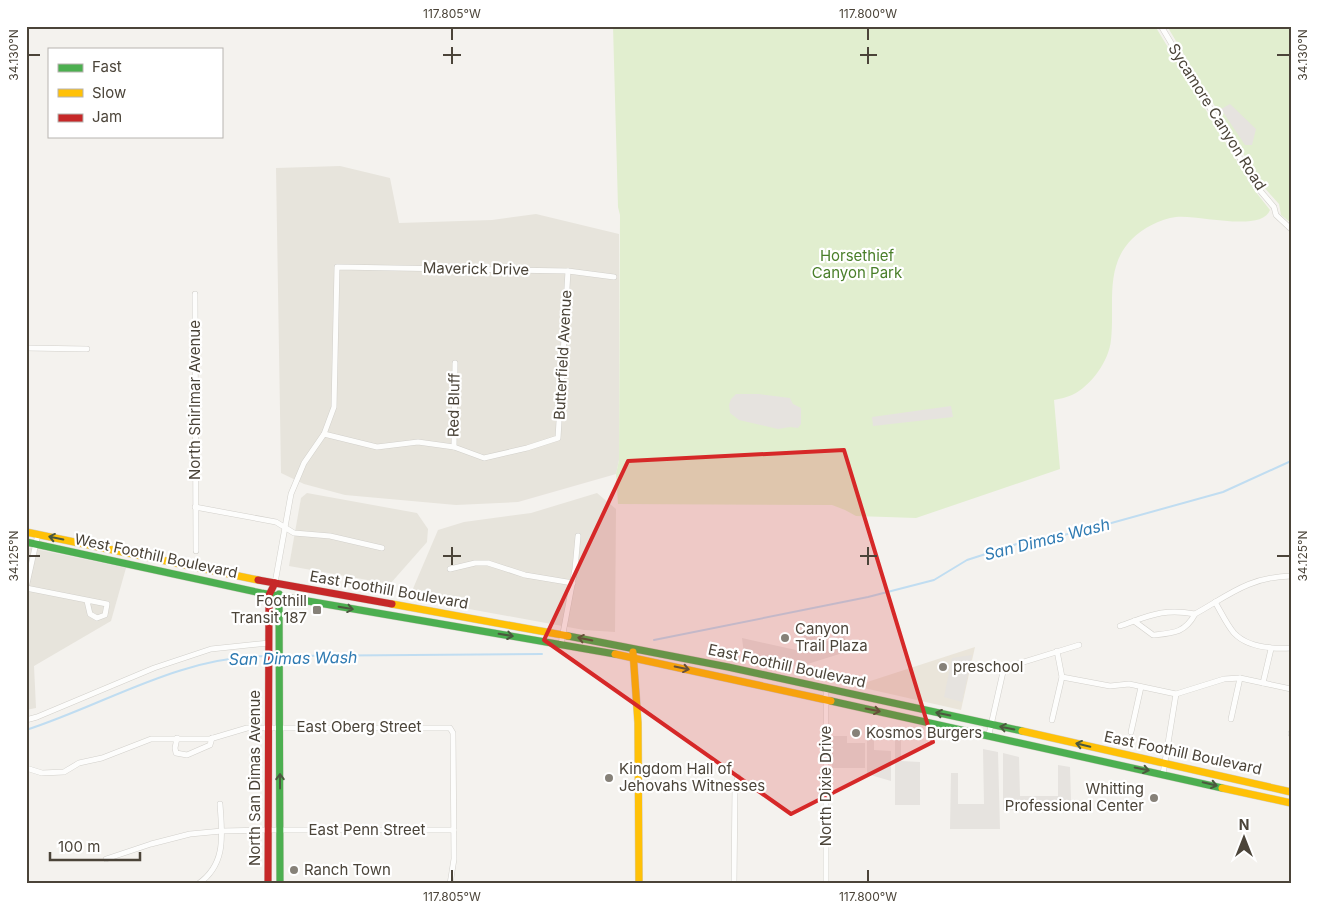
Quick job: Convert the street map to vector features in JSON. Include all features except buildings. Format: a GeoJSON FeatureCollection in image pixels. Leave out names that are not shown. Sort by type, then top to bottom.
{"type":"FeatureCollection","features":[{"type":"Feature","properties":{"kind":"main road","name":"West Foothill Boulevard"},"geometry":{"type":"LineString","coordinates":[[26,532],[275,583]]}},
{"type":"Feature","properties":{"kind":"main road","name":"West Foothill Boulevard"},"geometry":{"type":"LineString","coordinates":[[26,542],[280,596]]}},
{"type":"Feature","properties":{"kind":"main road","name":"North San Dimas Avenue"},"geometry":{"type":"LineString","coordinates":[[268,884],[269,595],[275,583]]}},
{"type":"Feature","properties":{"kind":"main road","name":"North San Dimas Avenue"},"geometry":{"type":"LineString","coordinates":[[275,583],[280,596],[280,884]]}},
{"type":"Feature","properties":{"kind":"main road","name":"East Foothill Boulevard"},"geometry":{"type":"LineString","coordinates":[[275,583],[728,667],[1165,762],[1291,792]]}},
{"type":"Feature","properties":{"kind":"main road","name":"East Foothill Boulevard"},"geometry":{"type":"LineString","coordinates":[[280,596],[634,657],[989,734],[1291,803]]}},
{"type":"Feature","properties":{"kind":"main road"},"geometry":{"type":"LineString","coordinates":[[632,648],[638,723],[639,884]]}},
{"type":"Feature","properties":{"kind":"street","name":"Sycamore Canyon Road"},"geometry":{"type":"LineString","coordinates":[[1161,26],[1258,187],[1274,207],[1276,215],[1291,229]]}},
{"type":"Feature","properties":{"kind":"street","name":"Maverick Drive"},"geometry":{"type":"LineString","coordinates":[[337,267],[568,271],[614,277]]}},
{"type":"Feature","properties":{"kind":"street","name":"North San Dimas Avenue"},"geometry":{"type":"LineString","coordinates":[[275,583],[291,494],[304,463],[324,434],[334,407],[337,267]]}},
{"type":"Feature","properties":{"kind":"street","name":"Butterfield Avenue"},"geometry":{"type":"LineString","coordinates":[[454,447],[484,458],[527,448],[558,438],[568,271]]}},
{"type":"Feature","properties":{"kind":"street","name":"North Shirlmar Avenue"},"geometry":{"type":"LineString","coordinates":[[195,294],[196,551]]}},
{"type":"Feature","properties":{"kind":"street"},"geometry":{"type":"LineString","coordinates":[[26,348],[87,349]]}},
{"type":"Feature","properties":{"kind":"street","name":"Red Bluff"},"geometry":{"type":"LineString","coordinates":[[454,447],[455,364]]}},
{"type":"Feature","properties":{"kind":"street"},"geometry":{"type":"LineString","coordinates":[[324,434],[377,447],[418,442],[454,447]]}},
{"type":"Feature","properties":{"kind":"street"},"geometry":{"type":"LineString","coordinates":[[195,507],[276,522],[294,533],[330,536],[382,548]]}},
{"type":"Feature","properties":{"kind":"street"},"geometry":{"type":"LineString","coordinates":[[38,534],[26,588],[87,602]]}},
{"type":"Feature","properties":{"kind":"street"},"geometry":{"type":"LineString","coordinates":[[561,644],[573,584],[578,536]]}},
{"type":"Feature","properties":{"kind":"street"},"geometry":{"type":"LineString","coordinates":[[450,569],[475,563],[488,564],[573,584]]}},
{"type":"Feature","properties":{"kind":"street"},"geometry":{"type":"LineString","coordinates":[[1134,621],[1153,635],[1173,633],[1185,628],[1195,614],[1241,586],[1270,577],[1291,576]]}},
{"type":"Feature","properties":{"kind":"street"},"geometry":{"type":"LineString","coordinates":[[1215,602],[1234,633],[1245,642],[1271,649],[1291,648]]}},
{"type":"Feature","properties":{"kind":"street"},"geometry":{"type":"LineString","coordinates":[[1120,626],[1164,611],[1178,610],[1195,614]]}},
{"type":"Feature","properties":{"kind":"street"},"geometry":{"type":"LineString","coordinates":[[989,734],[1004,672],[1011,666],[1079,645]]}},
{"type":"Feature","properties":{"kind":"street"},"geometry":{"type":"LineString","coordinates":[[26,720],[154,668],[211,649],[269,647]]}},
{"type":"Feature","properties":{"kind":"street"},"geometry":{"type":"LineString","coordinates":[[1263,683],[1271,649]]}},
{"type":"Feature","properties":{"kind":"street"},"geometry":{"type":"LineString","coordinates":[[1052,720],[1062,677],[1056,652]]}},
{"type":"Feature","properties":{"kind":"street"},"geometry":{"type":"LineString","coordinates":[[1062,677],[1110,686],[1129,684],[1176,694],[1224,679],[1240,678],[1291,689]]}},
{"type":"Feature","properties":{"kind":"street"},"geometry":{"type":"LineString","coordinates":[[1231,720],[1240,678]]}},
{"type":"Feature","properties":{"kind":"street"},"geometry":{"type":"LineString","coordinates":[[1131,732],[1142,686]]}},
{"type":"Feature","properties":{"kind":"street","name":"North Dixie Drive"},"geometry":{"type":"LineString","coordinates":[[826,689],[826,884]]}},
{"type":"Feature","properties":{"kind":"street"},"geometry":{"type":"LineString","coordinates":[[1163,774],[1176,694]]}},
{"type":"Feature","properties":{"kind":"street","name":"East Oberg Street"},"geometry":{"type":"LineString","coordinates":[[212,738],[247,728],[269,727],[450,728],[453,734],[454,830]]}},
{"type":"Feature","properties":{"kind":"street"},"geometry":{"type":"LineString","coordinates":[[26,768],[42,773],[64,772],[79,763],[102,758],[151,739],[177,738],[212,738],[210,745],[187,755],[176,753],[177,738]]}},
{"type":"Feature","properties":{"kind":"street"},"geometry":{"type":"LineString","coordinates":[[734,884],[735,786],[738,777]]}},
{"type":"Feature","properties":{"kind":"street"},"geometry":{"type":"LineString","coordinates":[[198,884],[206,878],[217,864],[222,832],[220,804]]}},
{"type":"Feature","properties":{"kind":"street","name":"East Penn Street"},"geometry":{"type":"LineString","coordinates":[[106,859],[151,844],[190,834],[268,830],[454,830]]}},
{"type":"Feature","properties":{"kind":"street"},"geometry":{"type":"LineString","coordinates":[[450,884],[454,859],[454,830]]}},
{"type":"Feature","properties":{"kind":"street"},"geometry":{"type":"LineString","coordinates":[[206,878],[211,884]]}},
{"type":"Feature","properties":{"kind":"highlighted area"},"geometry":{"type":"Polygon","coordinates":[[[844,450],[933,742],[791,814],[544,640],[628,461],[844,450]]]}},
{"type":"Feature","properties":{"kind":"shaded area"},"geometry":{"type":"Polygon","coordinates":[[[1230,104],[1256,129],[1252,145],[1245,145],[1221,109],[1230,104]]]}},
{"type":"Feature","properties":{"kind":"shaded area"},"geometry":{"type":"Polygon","coordinates":[[[340,166],[390,178],[399,223],[492,220],[536,214],[619,234],[619,460],[616,474],[518,502],[456,505],[345,495],[304,484],[281,473],[276,168],[340,166]]]}},
{"type":"Feature","properties":{"kind":"shaded area"},"geometry":{"type":"Polygon","coordinates":[[[736,394],[759,394],[790,398],[793,404],[801,408],[801,424],[798,428],[778,429],[739,420],[730,413],[729,405],[731,399],[736,394]]]}},
{"type":"Feature","properties":{"kind":"shaded area"},"geometry":{"type":"Polygon","coordinates":[[[951,406],[953,417],[873,426],[872,417],[951,406]]]}},
{"type":"Feature","properties":{"kind":"shaded area"},"geometry":{"type":"Polygon","coordinates":[[[307,493],[417,513],[428,529],[427,542],[390,584],[289,566],[301,498],[307,493]]]}},
{"type":"Feature","properties":{"kind":"shaded area"},"geometry":{"type":"Polygon","coordinates":[[[597,493],[616,509],[615,632],[584,630],[409,598],[438,530],[464,522],[531,513],[597,493]]]}},
{"type":"Feature","properties":{"kind":"shaded area"},"geometry":{"type":"Polygon","coordinates":[[[26,547],[126,568],[111,621],[34,666],[36,708],[26,710],[26,547]]]}},
{"type":"Feature","properties":{"kind":"shaded area"},"geometry":{"type":"Polygon","coordinates":[[[819,627],[824,642],[844,636],[849,651],[798,667],[744,654],[742,638],[796,650],[806,645],[802,630],[819,627]]]}},
{"type":"Feature","properties":{"kind":"shaded area","name":"preschool"},"geometry":{"type":"Polygon","coordinates":[[[975,647],[961,710],[855,686],[975,647]]]}},
{"type":"Feature","properties":{"kind":"shaded area"},"geometry":{"type":"Polygon","coordinates":[[[972,655],[962,702],[944,697],[952,658],[972,655]]]}},
{"type":"Feature","properties":{"kind":"shaded area"},"geometry":{"type":"Polygon","coordinates":[[[895,730],[901,730],[901,761],[920,762],[920,805],[895,805],[895,730]]]}},
{"type":"Feature","properties":{"kind":"shaded area"},"geometry":{"type":"Polygon","coordinates":[[[867,732],[874,732],[874,750],[891,751],[891,781],[867,774],[867,732]]]}},
{"type":"Feature","properties":{"kind":"shaded area"},"geometry":{"type":"Polygon","coordinates":[[[832,736],[847,736],[847,743],[865,743],[865,768],[832,768],[832,736]]]}},
{"type":"Feature","properties":{"kind":"shaded area"},"geometry":{"type":"Polygon","coordinates":[[[983,749],[998,752],[1000,829],[950,829],[951,773],[958,773],[958,804],[984,804],[983,749]]]}},
{"type":"Feature","properties":{"kind":"shaded area"},"geometry":{"type":"Polygon","coordinates":[[[1003,753],[1019,757],[1020,796],[1058,796],[1058,765],[1070,767],[1071,800],[1093,801],[1093,812],[1003,810],[1003,753]]]}},
{"type":"Feature","properties":{"kind":"green space","name":"Horsethief Canyon Park"},"geometry":{"type":"Polygon","coordinates":[[[613,26],[1155,26],[1255,191],[1270,210],[1264,217],[1242,222],[1185,217],[1170,218],[1141,231],[1123,250],[1114,274],[1111,340],[1107,356],[1098,372],[1086,386],[1072,395],[1054,400],[1060,469],[916,518],[856,516],[832,505],[618,504],[616,474],[619,460],[620,215],[618,207],[613,26]]]}},
{"type":"Feature","properties":{"kind":"green space"},"geometry":{"type":"Polygon","coordinates":[[[1167,26],[1291,26],[1291,223],[1281,215],[1279,204],[1262,185],[1167,26]]]}},
{"type":"Feature","properties":{"kind":"waterway","name":"San Dimas Wash"},"geometry":{"type":"LineString","coordinates":[[654,640],[868,597],[934,580],[967,560],[1020,543],[1079,532],[1223,492],[1291,461]]}},
{"type":"Feature","properties":{"kind":"waterway","name":"San Dimas Wash"},"geometry":{"type":"LineString","coordinates":[[282,656],[542,654]]}},
{"type":"Feature","properties":{"kind":"waterway","name":"San Dimas Wash"},"geometry":{"type":"LineString","coordinates":[[26,730],[173,673],[203,664],[234,658],[267,656]]}},
{"type":"Feature","properties":{"kind":"traffic: fast"},"geometry":{"type":"LineString","coordinates":[[26,542],[261,593],[615,654]]}},
{"type":"Feature","properties":{"kind":"traffic: fast"},"geometry":{"type":"LineString","coordinates":[[279,594],[280,884]]}},
{"type":"Feature","properties":{"kind":"traffic: fast"},"geometry":{"type":"LineString","coordinates":[[568,636],[728,667],[1022,731]]}},
{"type":"Feature","properties":{"kind":"traffic: fast"},"geometry":{"type":"LineString","coordinates":[[831,701],[1222,788]]}},
{"type":"Feature","properties":{"kind":"traffic: slow"},"geometry":{"type":"LineString","coordinates":[[26,532],[258,580]]}},
{"type":"Feature","properties":{"kind":"traffic: slow"},"geometry":{"type":"LineString","coordinates":[[392,604],[568,636]]}},
{"type":"Feature","properties":{"kind":"traffic: slow"},"geometry":{"type":"LineString","coordinates":[[633,652],[638,723],[639,884]]}},
{"type":"Feature","properties":{"kind":"traffic: slow"},"geometry":{"type":"LineString","coordinates":[[615,654],[831,701]]}},
{"type":"Feature","properties":{"kind":"traffic: slow"},"geometry":{"type":"LineString","coordinates":[[1022,731],[1291,792]]}},
{"type":"Feature","properties":{"kind":"traffic: slow"},"geometry":{"type":"LineString","coordinates":[[1222,788],[1291,803]]}},
{"type":"Feature","properties":{"kind":"traffic: jam"},"geometry":{"type":"LineString","coordinates":[[258,580],[392,604]]}},
{"type":"Feature","properties":{"kind":"traffic: jam"},"geometry":{"type":"LineString","coordinates":[[268,884],[269,595],[275,583]]}},
{"type":"Feature","properties":{"kind":"place","name":"Foothill Transit 187"},"geometry":{"type":"Point","coordinates":[317,610]}},
{"type":"Feature","properties":{"kind":"place","name":"Canyon Trail Plaza"},"geometry":{"type":"Point","coordinates":[785,638]}},
{"type":"Feature","properties":{"kind":"place","name":"preschool"},"geometry":{"type":"Point","coordinates":[943,667]}},
{"type":"Feature","properties":{"kind":"place","name":"Kosmos Burgers"},"geometry":{"type":"Point","coordinates":[856,733]}},
{"type":"Feature","properties":{"kind":"place","name":"Kingdom Hall of Jehovahs Witnesses"},"geometry":{"type":"Point","coordinates":[609,778]}},
{"type":"Feature","properties":{"kind":"place","name":"Whitting Professional Center"},"geometry":{"type":"Point","coordinates":[1154,798]}},
{"type":"Feature","properties":{"kind":"place","name":"Ranch Town"},"geometry":{"type":"Point","coordinates":[294,870]}}]}
